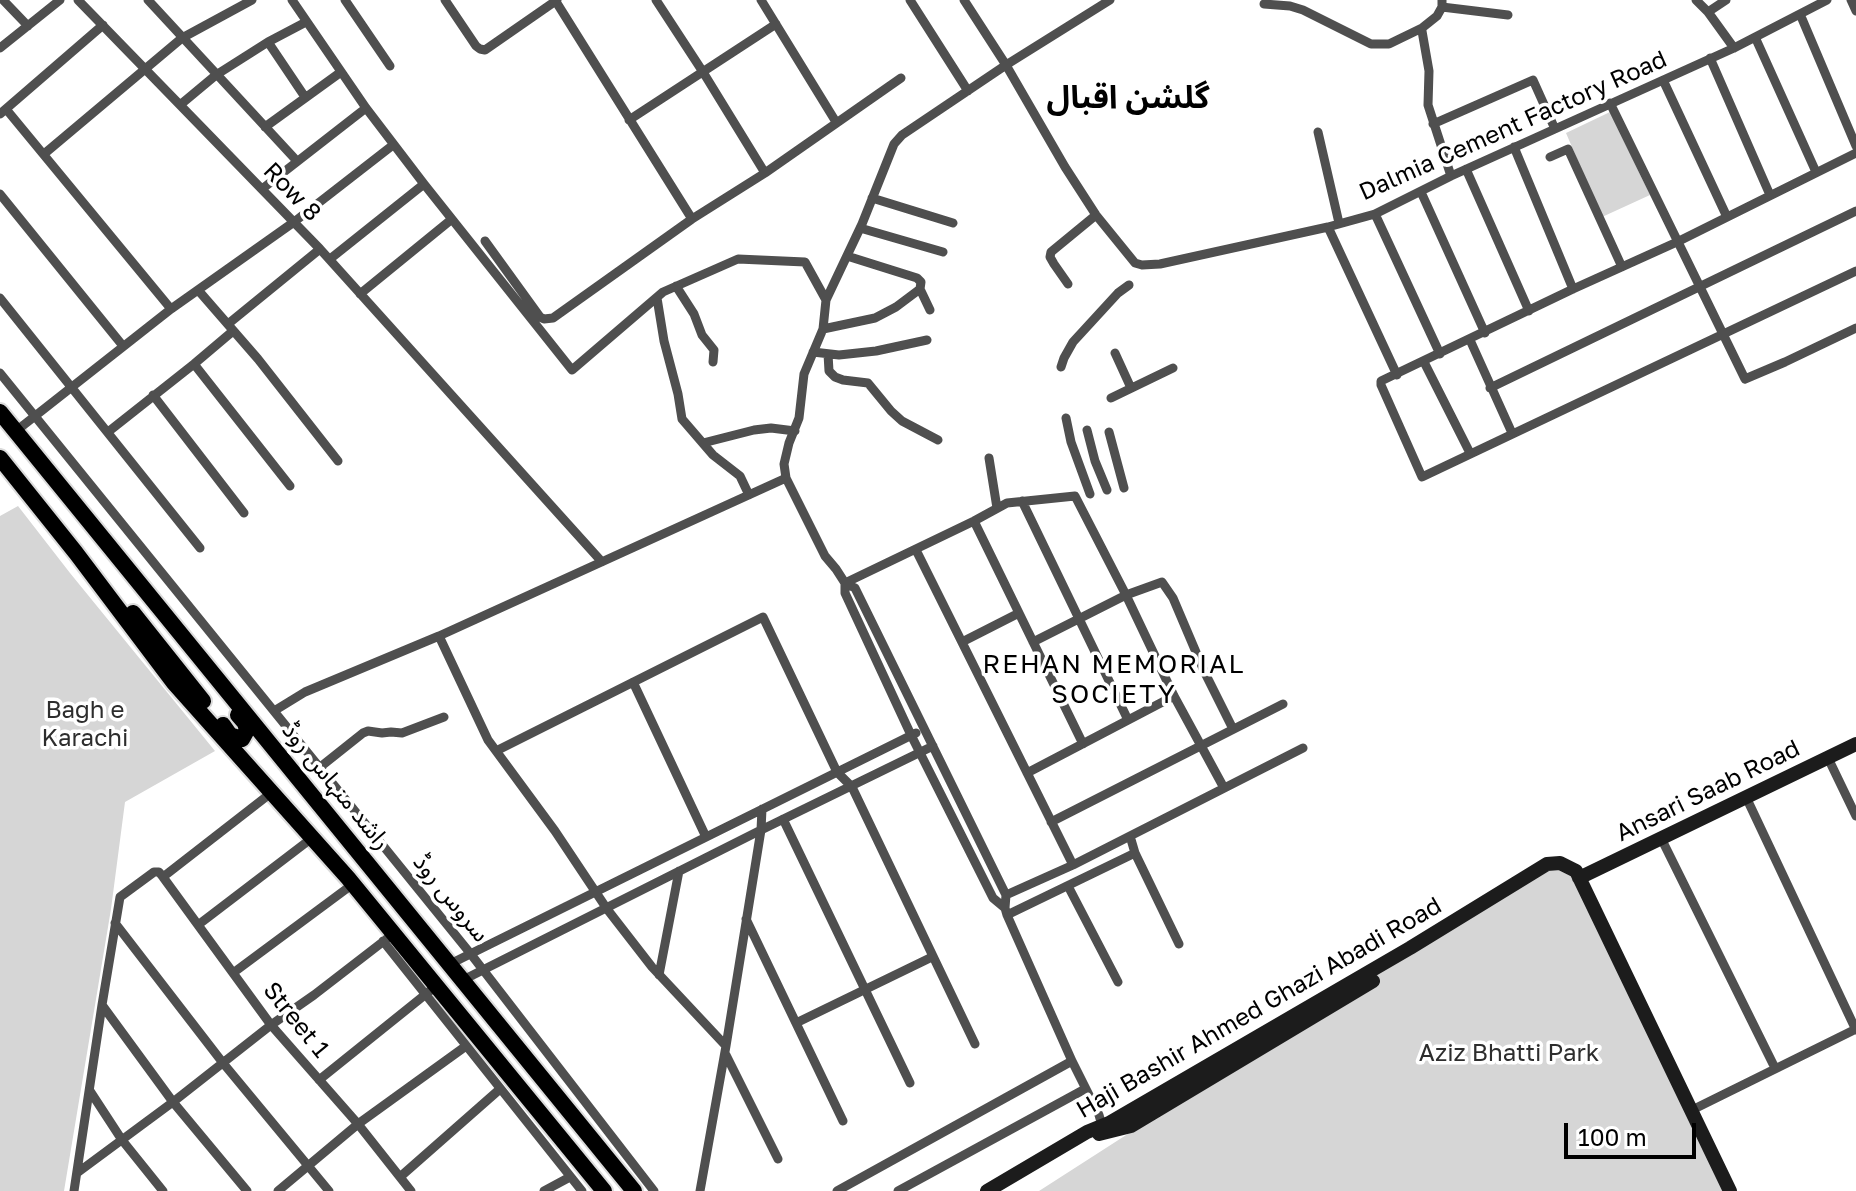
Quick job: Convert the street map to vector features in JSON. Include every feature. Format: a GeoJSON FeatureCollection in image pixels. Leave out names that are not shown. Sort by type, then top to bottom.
{"type":"FeatureCollection","features":[{"type":"Feature","properties":{"kind":"main road","name":"راشد منہاس روڈ"},"geometry":{"type":"LineString","coordinates":[[0,412],[634,1191]]}},
{"type":"Feature","properties":{"kind":"main road","name":"راشد منہاس روڈ"},"geometry":{"type":"LineString","coordinates":[[0,458],[174,683],[353,884],[388,937],[604,1191]]}},
{"type":"Feature","properties":{"kind":"main road"},"geometry":{"type":"LineString","coordinates":[[85,565],[139,619],[230,735],[242,739],[247,730],[245,723],[145,588]]}},
{"type":"Feature","properties":{"kind":"street"},"geometry":{"type":"LineString","coordinates":[[3,0],[28,26]]}},
{"type":"Feature","properties":{"kind":"street"},"geometry":{"type":"LineString","coordinates":[[0,48],[60,0]]}},
{"type":"Feature","properties":{"kind":"street","name":"Row 8"},"geometry":{"type":"LineString","coordinates":[[78,0],[330,259],[602,562]]}},
{"type":"Feature","properties":{"kind":"street"},"geometry":{"type":"LineString","coordinates":[[163,0],[150,3],[296,160]]}},
{"type":"Feature","properties":{"kind":"street"},"geometry":{"type":"LineString","coordinates":[[44,154],[182,38],[252,0]]}},
{"type":"Feature","properties":{"kind":"street"},"geometry":{"type":"LineString","coordinates":[[292,0],[393,145],[572,370],[663,292],[738,259],[805,262],[826,300]]}},
{"type":"Feature","properties":{"kind":"street"},"geometry":{"type":"LineString","coordinates":[[345,0],[390,66]]}},
{"type":"Feature","properties":{"kind":"street"},"geometry":{"type":"LineString","coordinates":[[445,0],[476,46],[485,50],[556,0],[692,219]]}},
{"type":"Feature","properties":{"kind":"street"},"geometry":{"type":"LineString","coordinates":[[656,0],[765,173]]}},
{"type":"Feature","properties":{"kind":"street"},"geometry":{"type":"LineString","coordinates":[[761,0],[836,122]]}},
{"type":"Feature","properties":{"kind":"street"},"geometry":{"type":"LineString","coordinates":[[910,0],[968,91]]}},
{"type":"Feature","properties":{"kind":"street","name":"Dalmia Cement Factory Road"},"geometry":{"type":"LineString","coordinates":[[964,0],[1096,215],[1135,263],[1142,265],[1160,264],[1375,214],[1466,169],[1734,48],[1827,0]]}},
{"type":"Feature","properties":{"kind":"street"},"geometry":{"type":"LineString","coordinates":[[1006,912],[1006,895],[855,588],[845,583],[825,556],[786,478],[784,464],[799,418],[804,374],[823,329],[826,300],[894,144],[902,135],[1006,65],[1110,0]]}},
{"type":"Feature","properties":{"kind":"street"},"geometry":{"type":"LineString","coordinates":[[1696,0],[1734,48]]}},
{"type":"Feature","properties":{"kind":"street"},"geometry":{"type":"LineString","coordinates":[[1708,12],[1726,0]]}},
{"type":"Feature","properties":{"kind":"street"},"geometry":{"type":"LineString","coordinates":[[1851,0],[1856,11]]}},
{"type":"Feature","properties":{"kind":"street"},"geometry":{"type":"LineString","coordinates":[[1264,4],[1303,10],[1371,44],[1389,44],[1422,28],[1437,16],[1442,3],[1508,15]]}},
{"type":"Feature","properties":{"kind":"street"},"geometry":{"type":"LineString","coordinates":[[1800,14],[1856,146]]}},
{"type":"Feature","properties":{"kind":"street"},"geometry":{"type":"LineString","coordinates":[[180,105],[216,75],[306,22]]}},
{"type":"Feature","properties":{"kind":"street"},"geometry":{"type":"LineString","coordinates":[[629,120],[776,24]]}},
{"type":"Feature","properties":{"kind":"street"},"geometry":{"type":"LineString","coordinates":[[103,25],[3,112],[44,154],[171,309]]}},
{"type":"Feature","properties":{"kind":"street"},"geometry":{"type":"LineString","coordinates":[[1422,28],[1429,71],[1428,105],[1451,176]]}},
{"type":"Feature","properties":{"kind":"street"},"geometry":{"type":"LineString","coordinates":[[1755,37],[1816,172]]}},
{"type":"Feature","properties":{"kind":"street"},"geometry":{"type":"LineString","coordinates":[[268,42],[305,97]]}},
{"type":"Feature","properties":{"kind":"street"},"geometry":{"type":"LineString","coordinates":[[1710,58],[1770,195]]}},
{"type":"Feature","properties":{"kind":"street"},"geometry":{"type":"LineString","coordinates":[[265,127],[341,72]]}},
{"type":"Feature","properties":{"kind":"street"},"geometry":{"type":"LineString","coordinates":[[485,241],[540,317],[548,319],[901,78]]}},
{"type":"Feature","properties":{"kind":"street"},"geometry":{"type":"LineString","coordinates":[[1433,124],[1533,80],[1555,129]]}},
{"type":"Feature","properties":{"kind":"street"},"geometry":{"type":"LineString","coordinates":[[1663,80],[1727,217]]}},
{"type":"Feature","properties":{"kind":"street"},"geometry":{"type":"LineString","coordinates":[[1610,103],[1745,379],[1856,328]]}},
{"type":"Feature","properties":{"kind":"street"},"geometry":{"type":"LineString","coordinates":[[262,189],[366,108]]}},
{"type":"Feature","properties":{"kind":"street"},"geometry":{"type":"LineString","coordinates":[[1318,132],[1339,223]]}},
{"type":"Feature","properties":{"kind":"street"},"geometry":{"type":"LineString","coordinates":[[16,431],[171,309],[294,222],[393,145]]}},
{"type":"Feature","properties":{"kind":"street"},"geometry":{"type":"LineString","coordinates":[[1514,147],[1573,289]]}},
{"type":"Feature","properties":{"kind":"street"},"geometry":{"type":"LineString","coordinates":[[1550,157],[1568,149],[1622,267]]}},
{"type":"Feature","properties":{"kind":"street"},"geometry":{"type":"LineString","coordinates":[[1856,153],[1677,242],[1381,381],[1381,385],[1422,477],[1856,271]]}},
{"type":"Feature","properties":{"kind":"street"},"geometry":{"type":"LineString","coordinates":[[1466,169],[1529,311]]}},
{"type":"Feature","properties":{"kind":"street"},"geometry":{"type":"LineString","coordinates":[[330,259],[424,184]]}},
{"type":"Feature","properties":{"kind":"street"},"geometry":{"type":"LineString","coordinates":[[1421,192],[1485,333]]}},
{"type":"Feature","properties":{"kind":"street"},"geometry":{"type":"LineString","coordinates":[[0,194],[123,346]]}},
{"type":"Feature","properties":{"kind":"street"},"geometry":{"type":"LineString","coordinates":[[872,198],[953,223]]}},
{"type":"Feature","properties":{"kind":"street"},"geometry":{"type":"LineString","coordinates":[[1490,388],[1856,211]]}},
{"type":"Feature","properties":{"kind":"street"},"geometry":{"type":"LineString","coordinates":[[1375,214],[1440,354]]}},
{"type":"Feature","properties":{"kind":"street"},"geometry":{"type":"LineString","coordinates":[[1068,284],[1050,257],[1051,252],[1096,215]]}},
{"type":"Feature","properties":{"kind":"street"},"geometry":{"type":"LineString","coordinates":[[360,294],[452,219]]}},
{"type":"Feature","properties":{"kind":"street"},"geometry":{"type":"LineString","coordinates":[[1328,227],[1397,375]]}},
{"type":"Feature","properties":{"kind":"street"},"geometry":{"type":"LineString","coordinates":[[860,228],[943,252]]}},
{"type":"Feature","properties":{"kind":"street"},"geometry":{"type":"LineString","coordinates":[[108,432],[194,364],[320,249]]}},
{"type":"Feature","properties":{"kind":"street"},"geometry":{"type":"LineString","coordinates":[[847,256],[917,278],[930,310]]}},
{"type":"Feature","properties":{"kind":"street"},"geometry":{"type":"LineString","coordinates":[[1061,367],[1073,342],[1129,285]]}},
{"type":"Feature","properties":{"kind":"street"},"geometry":{"type":"LineString","coordinates":[[676,286],[694,314],[702,335],[714,350],[713,362]]}},
{"type":"Feature","properties":{"kind":"street"},"geometry":{"type":"LineString","coordinates":[[823,329],[875,318],[920,289]]}},
{"type":"Feature","properties":{"kind":"street"},"geometry":{"type":"LineString","coordinates":[[198,290],[258,359],[338,461]]}},
{"type":"Feature","properties":{"kind":"street"},"geometry":{"type":"LineString","coordinates":[[0,298],[200,548]]}},
{"type":"Feature","properties":{"kind":"street"},"geometry":{"type":"LineString","coordinates":[[657,298],[682,419],[713,455],[740,476],[749,495]]}},
{"type":"Feature","properties":{"kind":"street"},"geometry":{"type":"LineString","coordinates":[[813,352],[839,355],[927,340]]}},
{"type":"Feature","properties":{"kind":"street"},"geometry":{"type":"LineString","coordinates":[[1470,340],[1512,433]]}},
{"type":"Feature","properties":{"kind":"street"},"geometry":{"type":"LineString","coordinates":[[1115,353],[1131,388]]}},
{"type":"Feature","properties":{"kind":"street"},"geometry":{"type":"LineString","coordinates":[[828,354],[829,371],[835,377],[868,383],[902,421],[938,440]]}},
{"type":"Feature","properties":{"kind":"street"},"geometry":{"type":"LineString","coordinates":[[1424,362],[1470,453]]}},
{"type":"Feature","properties":{"kind":"street"},"geometry":{"type":"LineString","coordinates":[[194,364],[290,486]]}},
{"type":"Feature","properties":{"kind":"street"},"geometry":{"type":"LineString","coordinates":[[1111,398],[1173,368]]}},
{"type":"Feature","properties":{"kind":"street","name":"سروس روڈ"},"geometry":{"type":"LineString","coordinates":[[0,373],[470,953],[654,1191]]}},
{"type":"Feature","properties":{"kind":"street"},"geometry":{"type":"LineString","coordinates":[[153,395],[244,513]]}},
{"type":"Feature","properties":{"kind":"street"},"geometry":{"type":"LineString","coordinates":[[1066,418],[1071,442],[1090,494]]}},
{"type":"Feature","properties":{"kind":"street"},"geometry":{"type":"LineString","coordinates":[[703,443],[754,430],[771,428],[795,431]]}},
{"type":"Feature","properties":{"kind":"street"},"geometry":{"type":"LineString","coordinates":[[1087,430],[1107,490]]}},
{"type":"Feature","properties":{"kind":"street"},"geometry":{"type":"LineString","coordinates":[[1109,432],[1124,488]]}},
{"type":"Feature","properties":{"kind":"street"},"geometry":{"type":"LineString","coordinates":[[989,458],[997,508]]}},
{"type":"Feature","properties":{"kind":"street"},"geometry":{"type":"LineString","coordinates":[[274,711],[305,692],[439,636],[786,478]]}},
{"type":"Feature","properties":{"kind":"street"},"geometry":{"type":"LineString","coordinates":[[845,583],[1007,503],[1075,496],[1174,696],[1224,788]]}},
{"type":"Feature","properties":{"kind":"street"},"geometry":{"type":"LineString","coordinates":[[1022,501],[1128,720]]}},
{"type":"Feature","properties":{"kind":"street"},"geometry":{"type":"LineString","coordinates":[[974,521],[1083,744]]}},
{"type":"Feature","properties":{"kind":"street"},"geometry":{"type":"LineString","coordinates":[[916,550],[1073,865]]}},
{"type":"Feature","properties":{"kind":"street"},"geometry":{"type":"LineString","coordinates":[[1033,642],[1126,595],[1162,582],[1173,598],[1233,729]]}},
{"type":"Feature","properties":{"kind":"street"},"geometry":{"type":"LineString","coordinates":[[845,583],[845,593],[911,735],[993,898],[1006,912],[1103,1129]]}},
{"type":"Feature","properties":{"kind":"street"},"geometry":{"type":"LineString","coordinates":[[962,642],[1019,613]]}},
{"type":"Feature","properties":{"kind":"street"},"geometry":{"type":"LineString","coordinates":[[496,751],[763,617],[837,772],[852,787],[975,1044]]}},
{"type":"Feature","properties":{"kind":"street"},"geometry":{"type":"LineString","coordinates":[[439,636],[488,740],[607,909],[659,975],[726,1050],[778,1159]]}},
{"type":"Feature","properties":{"kind":"street"},"geometry":{"type":"LineString","coordinates":[[870,647],[881,642]]}},
{"type":"Feature","properties":{"kind":"street"},"geometry":{"type":"LineString","coordinates":[[633,682],[706,837]]}},
{"type":"Feature","properties":{"kind":"street"},"geometry":{"type":"LineString","coordinates":[[1027,773],[1174,696]]}},
{"type":"Feature","properties":{"kind":"street"},"geometry":{"type":"LineString","coordinates":[[1051,822],[1283,704]]}},
{"type":"Feature","properties":{"kind":"street"},"geometry":{"type":"LineString","coordinates":[[319,768],[363,733],[402,733],[444,717]]}},
{"type":"Feature","properties":{"kind":"street"},"geometry":{"type":"LineString","coordinates":[[450,964],[923,730]]}},
{"type":"Feature","properties":{"kind":"street","name":"Ansari Saab Road"},"geometry":{"type":"LineString","coordinates":[[1579,878],[1856,744]]}},
{"type":"Feature","properties":{"kind":"street"},"geometry":{"type":"LineString","coordinates":[[463,980],[933,746]]}},
{"type":"Feature","properties":{"kind":"street"},"geometry":{"type":"LineString","coordinates":[[1006,895],[1073,865],[1303,748]]}},
{"type":"Feature","properties":{"kind":"street"},"geometry":{"type":"LineString","coordinates":[[1828,758],[1856,816]]}},
{"type":"Feature","properties":{"kind":"street"},"geometry":{"type":"LineString","coordinates":[[75,1190],[120,897],[158,874],[271,793]]}},
{"type":"Feature","properties":{"kind":"street"},"geometry":{"type":"LineString","coordinates":[[1692,1110],[1856,1029],[1746,797]]}},
{"type":"Feature","properties":{"kind":"street"},"geometry":{"type":"LineString","coordinates":[[700,1191],[726,1050],[762,809]]}},
{"type":"Feature","properties":{"kind":"street"},"geometry":{"type":"LineString","coordinates":[[783,819],[910,1083]]}},
{"type":"Feature","properties":{"kind":"street"},"geometry":{"type":"LineString","coordinates":[[1130,836],[1135,853],[1179,944]]}},
{"type":"Feature","properties":{"kind":"street"},"geometry":{"type":"LineString","coordinates":[[198,925],[312,838]]}},
{"type":"Feature","properties":{"kind":"street"},"geometry":{"type":"LineString","coordinates":[[1661,838],[1775,1068]]}},
{"type":"Feature","properties":{"kind":"street"},"geometry":{"type":"LineString","coordinates":[[1006,912],[1135,853]]}},
{"type":"Feature","properties":{"kind":"street","name":"Haji Bashir Ahmed Ghazi Abadi Road"},"geometry":{"type":"LineString","coordinates":[[1003,1191],[1087,1140],[1109,1123],[1410,948],[1547,864],[1560,863],[1576,871],[1579,878]]}},
{"type":"Feature","properties":{"kind":"street"},"geometry":{"type":"LineString","coordinates":[[659,975],[679,871]]}},
{"type":"Feature","properties":{"kind":"street","name":"Street 1"},"geometry":{"type":"LineString","coordinates":[[158,874],[271,1025],[358,1124],[411,1191]]}},
{"type":"Feature","properties":{"kind":"street"},"geometry":{"type":"LineString","coordinates":[[1579,878],[1730,1191]]}},
{"type":"Feature","properties":{"kind":"street"},"geometry":{"type":"LineString","coordinates":[[233,973],[353,884]]}},
{"type":"Feature","properties":{"kind":"street"},"geometry":{"type":"LineString","coordinates":[[1068,886],[1118,982]]}},
{"type":"Feature","properties":{"kind":"street"},"geometry":{"type":"LineString","coordinates":[[746,918],[843,1121]]}},
{"type":"Feature","properties":{"kind":"street"},"geometry":{"type":"LineString","coordinates":[[115,923],[223,1063],[329,1191]]}},
{"type":"Feature","properties":{"kind":"street"},"geometry":{"type":"LineString","coordinates":[[77,1173],[388,937]]}},
{"type":"Feature","properties":{"kind":"street"},"geometry":{"type":"LineString","coordinates":[[796,1023],[932,957]]}},
{"type":"Feature","properties":{"kind":"street"},"geometry":{"type":"LineString","coordinates":[[319,1080],[432,990],[466,1046],[582,1191]]}},
{"type":"Feature","properties":{"kind":"street"},"geometry":{"type":"LineString","coordinates":[[102,1005],[173,1102],[247,1191]]}},
{"type":"Feature","properties":{"kind":"street"},"geometry":{"type":"LineString","coordinates":[[278,1191],[358,1124],[466,1046]]}},
{"type":"Feature","properties":{"kind":"street"},"geometry":{"type":"LineString","coordinates":[[837,1191],[1072,1061]]}},
{"type":"Feature","properties":{"kind":"street"},"geometry":{"type":"LineString","coordinates":[[400,1177],[500,1089]]}},
{"type":"Feature","properties":{"kind":"street"},"geometry":{"type":"LineString","coordinates":[[898,1191],[1085,1089]]}},
{"type":"Feature","properties":{"kind":"street"},"geometry":{"type":"LineString","coordinates":[[89,1090],[122,1140],[163,1191]]}},
{"type":"Feature","properties":{"kind":"street","name":"Haji Bashir Ahmed Ghazi Abadi Road"},"geometry":{"type":"LineString","coordinates":[[987,1191],[1103,1129]]}},
{"type":"Feature","properties":{"kind":"street"},"geometry":{"type":"LineString","coordinates":[[544,1191],[570,1177]]}},
{"type":"Feature","properties":{"kind":"green space"},"geometry":{"type":"Polygon","coordinates":[[[1610,112],[1650,195],[1602,217],[1566,133],[1610,112]]]}},
{"type":"Feature","properties":{"kind":"green space","name":"Bagh e Karachi"},"geometry":{"type":"Polygon","coordinates":[[[18,506],[215,751],[125,802],[111,909],[64,1191],[0,1191],[0,516],[18,506]]]}},
{"type":"Feature","properties":{"kind":"green space","name":"Aziz Bhatti Park"},"geometry":{"type":"Polygon","coordinates":[[[1548,864],[1579,878],[1729,1191],[1039,1191],[1548,864]]]}},
{"type":"Feature","properties":{"kind":"district","name":"گلشن اقبال"},"geometry":{"type":"Point","coordinates":[1128,98]}},
{"type":"Feature","properties":{"kind":"district","name":"REHAN MEMORIAL SOCIETY"},"geometry":{"type":"Point","coordinates":[1114,680]}}]}
